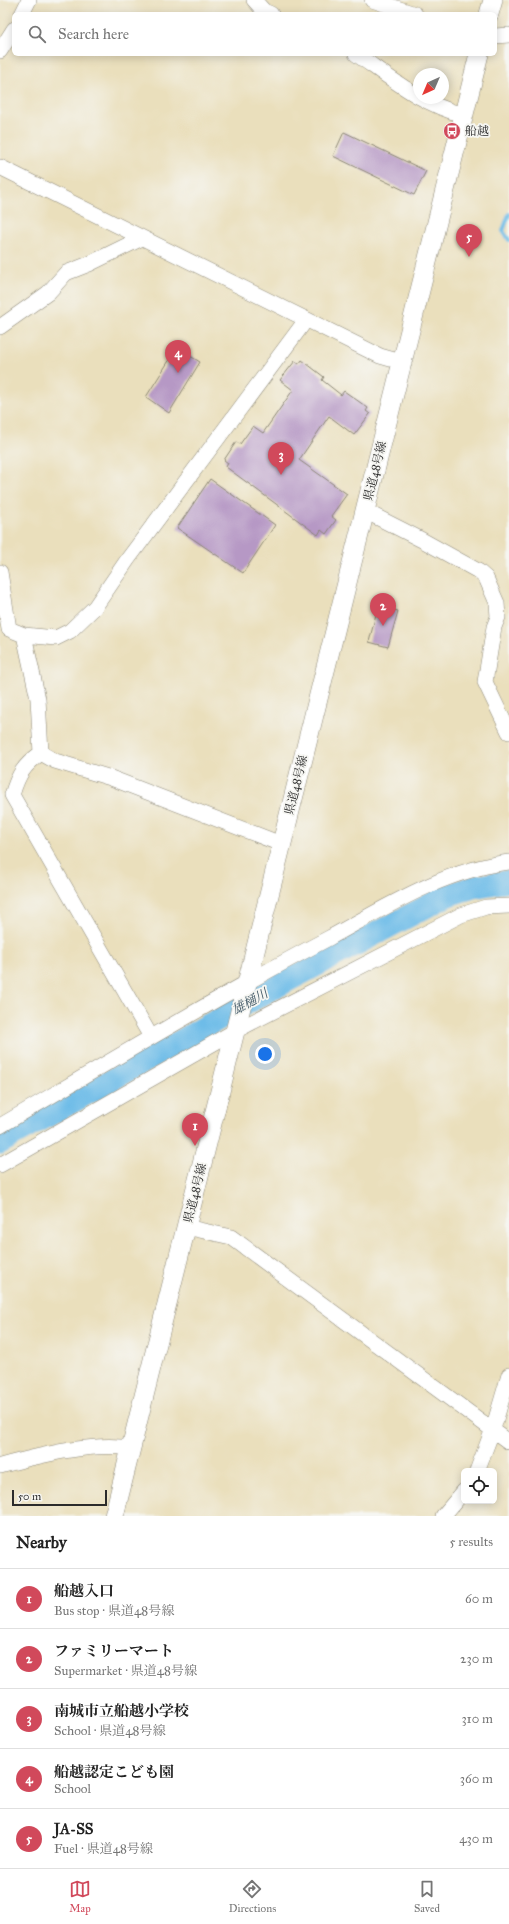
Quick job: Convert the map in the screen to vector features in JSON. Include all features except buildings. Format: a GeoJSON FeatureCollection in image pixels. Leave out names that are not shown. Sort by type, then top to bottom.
{"type":"FeatureCollection","features":[{"type":"Feature","properties":{"kind":"main road"},"geometry":{"type":"LineString","coordinates":[[489,12],[492,0]]}},
{"type":"Feature","properties":{"kind":"main road","name":"県道48号線"},"geometry":{"type":"LineString","coordinates":[[114,1516],[479,56]]}},
{"type":"Feature","properties":{"kind":"street"},"geometry":{"type":"LineString","coordinates":[[23,12],[29,0]]}},
{"type":"Feature","properties":{"kind":"street"},"geometry":{"type":"LineString","coordinates":[[254,0],[266,12]]}},
{"type":"Feature","properties":{"kind":"street"},"geometry":{"type":"LineString","coordinates":[[372,0],[409,12]]}},
{"type":"Feature","properties":{"kind":"street"},"geometry":{"type":"LineString","coordinates":[[0,51],[12,32]]}},
{"type":"Feature","properties":{"kind":"street"},"geometry":{"type":"LineString","coordinates":[[497,36],[509,35]]}},
{"type":"Feature","properties":{"kind":"street"},"geometry":{"type":"LineString","coordinates":[[359,56],[419,98],[464,115]]}},
{"type":"Feature","properties":{"kind":"street"},"geometry":{"type":"LineString","coordinates":[[0,166],[306,320],[380,356],[401,362]]}},
{"type":"Feature","properties":{"kind":"street"},"geometry":{"type":"LineString","coordinates":[[0,327],[48,293],[66,273],[89,264],[142,238]]}},
{"type":"Feature","properties":{"kind":"street"},"geometry":{"type":"LineString","coordinates":[[0,572],[4,628],[24,636],[56,638],[70,631],[95,607],[128,559],[306,320]]}},
{"type":"Feature","properties":{"kind":"street"},"geometry":{"type":"LineString","coordinates":[[365,511],[381,518],[478,571],[486,578],[504,620],[494,627],[485,682],[509,732]]}},
{"type":"Feature","properties":{"kind":"street"},"geometry":{"type":"LineString","coordinates":[[24,636],[38,698],[40,753]]}},
{"type":"Feature","properties":{"kind":"street"},"geometry":{"type":"LineString","coordinates":[[40,753],[55,761],[111,778],[281,844]]}},
{"type":"Feature","properties":{"kind":"street"},"geometry":{"type":"LineString","coordinates":[[40,753],[30,760],[18,774],[12,795],[151,1037]]}},
{"type":"Feature","properties":{"kind":"street"},"geometry":{"type":"LineString","coordinates":[[0,1126],[151,1037],[246,986],[399,900],[456,874],[488,864],[509,862]]}},
{"type":"Feature","properties":{"kind":"street"},"geometry":{"type":"LineString","coordinates":[[0,1165],[236,1026],[461,915],[486,907],[509,906]]}},
{"type":"Feature","properties":{"kind":"street"},"geometry":{"type":"LineString","coordinates":[[186,1229],[195,1229],[231,1237],[509,1442]]}},
{"type":"Feature","properties":{"kind":"street"},"geometry":{"type":"LineString","coordinates":[[478,1468],[493,1429],[509,1375]]}},
{"type":"Feature","properties":{"kind":"street"},"geometry":{"type":"LineString","coordinates":[[0,1466],[39,1456],[78,1450],[121,1447],[130,1448]]}},
{"type":"Feature","properties":{"kind":"street"},"geometry":{"type":"LineString","coordinates":[[443,1516],[461,1495]]}},
{"type":"Feature","properties":{"kind":"waterway"},"geometry":{"type":"LineString","coordinates":[[509,214],[503,231],[509,240]]}},
{"type":"Feature","properties":{"kind":"waterway","name":"雄樋川"},"geometry":{"type":"LineString","coordinates":[[0,1143],[270,990],[448,895],[473,887],[509,881]]}},
{"type":"Feature","properties":{"kind":"place","name":"船越"},"geometry":{"type":"Point","coordinates":[452,131]}},
{"type":"Feature","properties":{"kind":"place","name":"JA-SS"},"geometry":{"type":"Point","coordinates":[469,257]}},
{"type":"Feature","properties":{"kind":"place","name":"船越認定こども園"},"geometry":{"type":"Point","coordinates":[178,373]}},
{"type":"Feature","properties":{"kind":"place","name":"南城市立船越小学校"},"geometry":{"type":"Point","coordinates":[281,475]}},
{"type":"Feature","properties":{"kind":"place","name":"ファミリーマート"},"geometry":{"type":"Point","coordinates":[383,626]}},
{"type":"Feature","properties":{"kind":"place","name":"船越入口"},"geometry":{"type":"Point","coordinates":[195,1146]}}]}
